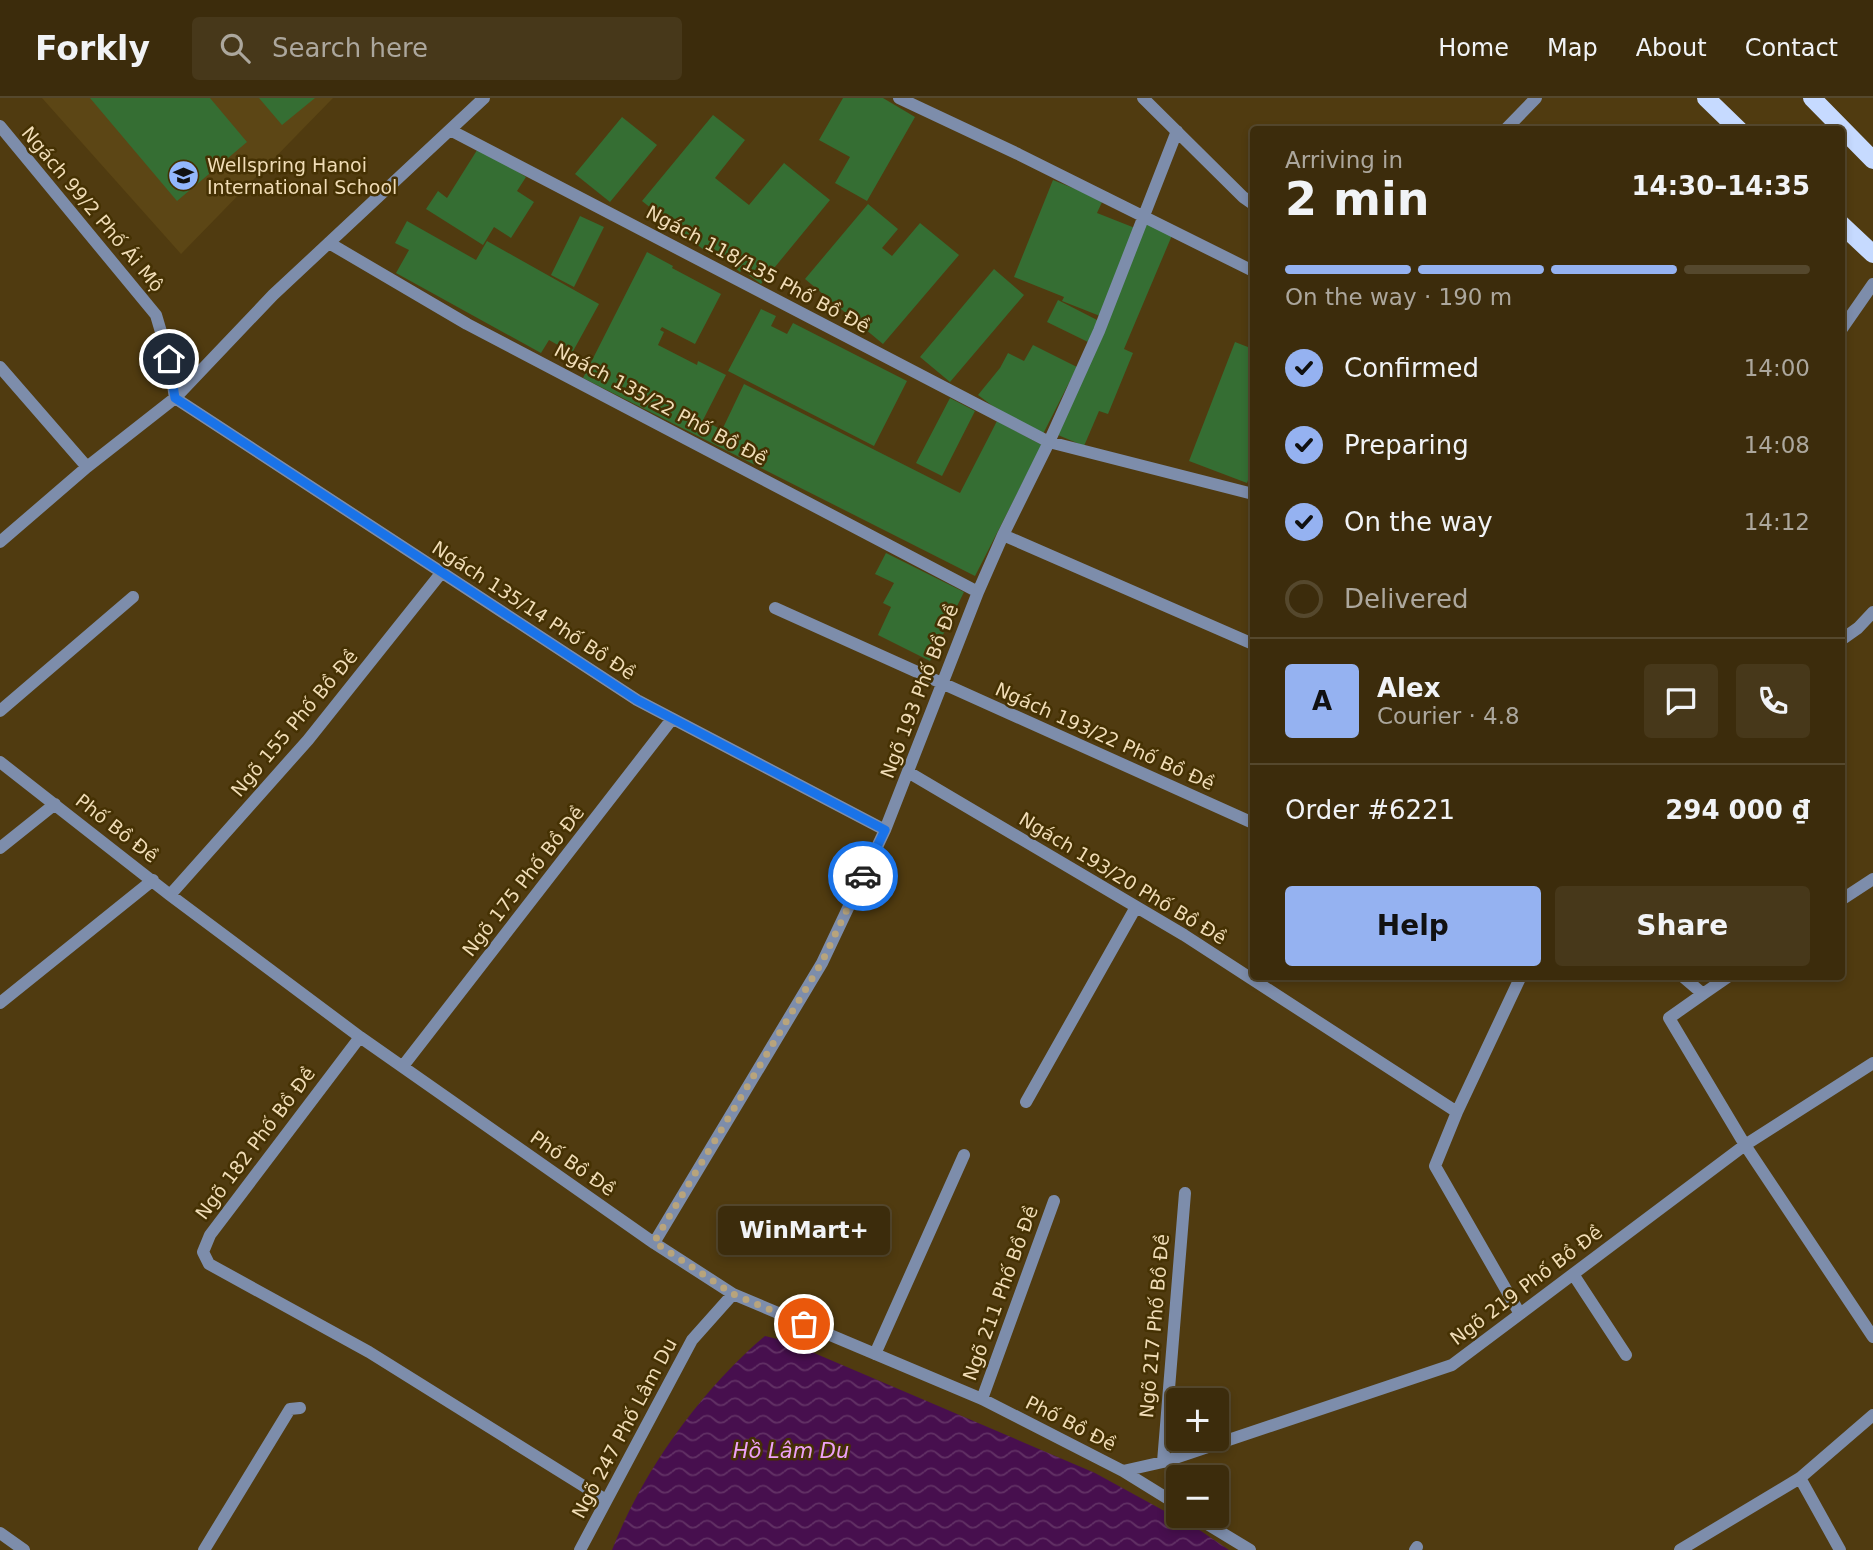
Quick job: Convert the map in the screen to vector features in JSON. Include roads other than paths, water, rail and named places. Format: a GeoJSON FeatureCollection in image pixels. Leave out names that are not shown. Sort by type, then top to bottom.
{"type":"FeatureCollection","features":[{"type":"Feature","properties":{"kind":"main road"},"geometry":{"type":"LineString","coordinates":[[1706,98],[1736,126]]}},
{"type":"Feature","properties":{"kind":"main road"},"geometry":{"type":"LineString","coordinates":[[1812,98],[1840,126]]}},
{"type":"Feature","properties":{"kind":"main road"},"geometry":{"type":"LineString","coordinates":[[1845,132],[1873,160]]}},
{"type":"Feature","properties":{"kind":"main road"},"geometry":{"type":"LineString","coordinates":[[1845,228],[1873,254]]}},
{"type":"Feature","properties":{"kind":"street"},"geometry":{"type":"LineString","coordinates":[[0,542],[86,467],[175,398],[273,295],[484,98]]}},
{"type":"Feature","properties":{"kind":"street"},"geometry":{"type":"LineString","coordinates":[[899,98],[1250,270]]}},
{"type":"Feature","properties":{"kind":"street"},"geometry":{"type":"LineString","coordinates":[[1143,98],[1250,202]]}},
{"type":"Feature","properties":{"kind":"street"},"geometry":{"type":"LineString","coordinates":[[1509,126],[1536,98]]}},
{"type":"Feature","properties":{"kind":"street","name":"Ngách 99/2 Phố Ái Mộ"},"geometry":{"type":"LineString","coordinates":[[0,126],[156,315],[169,359],[175,398]]}},
{"type":"Feature","properties":{"kind":"street","name":"Ngách 118/135 Phố Bồ Đề"},"geometry":{"type":"LineString","coordinates":[[450,130],[1049,442],[1250,493]]}},
{"type":"Feature","properties":{"kind":"street","name":"Ngõ 193 Phố Bồ Đề"},"geometry":{"type":"LineString","coordinates":[[654,1242],[822,962],[885,830],[978,592],[1098,331],[1177,131]]}},
{"type":"Feature","properties":{"kind":"street","name":"Ngách 135/22 Phố Bồ Đề"},"geometry":{"type":"LineString","coordinates":[[329,243],[467,324],[978,592]]}},
{"type":"Feature","properties":{"kind":"street"},"geometry":{"type":"LineString","coordinates":[[1845,324],[1873,284]]}},
{"type":"Feature","properties":{"kind":"street"},"geometry":{"type":"LineString","coordinates":[[0,367],[86,467]]}},
{"type":"Feature","properties":{"kind":"street","name":"Ngách 135/14 Phố Bồ Đề"},"geometry":{"type":"LineString","coordinates":[[175,398],[637,700],[885,830]]}},
{"type":"Feature","properties":{"kind":"street"},"geometry":{"type":"LineString","coordinates":[[1003,535],[1250,643]]}},
{"type":"Feature","properties":{"kind":"street","name":"Ngõ 155 Phố Bồ Đề"},"geometry":{"type":"LineString","coordinates":[[170,895],[309,740],[442,572]]}},
{"type":"Feature","properties":{"kind":"street"},"geometry":{"type":"LineString","coordinates":[[0,711],[134,597]]}},
{"type":"Feature","properties":{"kind":"street","name":"Ngách 193/22 Phố Bồ Đề"},"geometry":{"type":"LineString","coordinates":[[775,608],[1250,822]]}},
{"type":"Feature","properties":{"kind":"street"},"geometry":{"type":"LineString","coordinates":[[1845,637],[1873,612]]}},
{"type":"Feature","properties":{"kind":"street","name":"Ngõ 175 Phố Bồ Đề"},"geometry":{"type":"LineString","coordinates":[[403,1066],[672,719]]}},
{"type":"Feature","properties":{"kind":"street","name":"Phố Bồ Đề"},"geometry":{"type":"LineString","coordinates":[[0,762],[170,895],[360,1037],[733,1294],[982,1399],[1123,1471],[1166,1498]]}},
{"type":"Feature","properties":{"kind":"street","name":"Ngách 193/20 Phố Bồ Đề"},"geometry":{"type":"LineString","coordinates":[[908,772],[1184,935],[1250,978]]}},
{"type":"Feature","properties":{"kind":"street"},"geometry":{"type":"LineString","coordinates":[[0,848],[55,803]]}},
{"type":"Feature","properties":{"kind":"street"},"geometry":{"type":"LineString","coordinates":[[1845,898],[1873,879]]}},
{"type":"Feature","properties":{"kind":"street"},"geometry":{"type":"LineString","coordinates":[[0,1003],[153,880]]}},
{"type":"Feature","properties":{"kind":"street"},"geometry":{"type":"LineString","coordinates":[[1026,1102],[1136,907]]}},
{"type":"Feature","properties":{"kind":"street","name":"Ngách 193/20 Phố Bồ Đề"},"geometry":{"type":"LineString","coordinates":[[1253,980],[1457,1112]]}},
{"type":"Feature","properties":{"kind":"street"},"geometry":{"type":"LineString","coordinates":[[1519,980],[1457,1112],[1436,1166],[1520,1314]]}},
{"type":"Feature","properties":{"kind":"street"},"geometry":{"type":"LineString","coordinates":[[1687,980],[1703,994]]}},
{"type":"Feature","properties":{"kind":"street"},"geometry":{"type":"LineString","coordinates":[[1723,980],[1669,1018],[1745,1145],[1873,1337]]}},
{"type":"Feature","properties":{"kind":"street","name":"Ngõ 182 Phố Bồ Đề"},"geometry":{"type":"LineString","coordinates":[[360,1037],[210,1235],[202,1252],[209,1264],[369,1352],[606,1500]]}},
{"type":"Feature","properties":{"kind":"street","name":"Ngõ 219 Phố Bồ Đề"},"geometry":{"type":"LineString","coordinates":[[1123,1471],[1163,1462],[1452,1365],[1745,1145],[1873,1063]]}},
{"type":"Feature","properties":{"kind":"street"},"geometry":{"type":"LineString","coordinates":[[875,1354],[964,1156]]}},
{"type":"Feature","properties":{"kind":"street","name":"Ngõ 217 Phố Bồ Đề"},"geometry":{"type":"LineString","coordinates":[[1163,1462],[1185,1193]]}},
{"type":"Feature","properties":{"kind":"street","name":"Ngõ 211 Phố Bồ Đề"},"geometry":{"type":"LineString","coordinates":[[982,1399],[1054,1201]]}},
{"type":"Feature","properties":{"kind":"street"},"geometry":{"type":"LineString","coordinates":[[1573,1274],[1626,1355]]}},
{"type":"Feature","properties":{"kind":"street","name":"Ngõ 247 Phố Lâm Du"},"geometry":{"type":"LineString","coordinates":[[579,1550],[692,1340],[733,1294]]}},
{"type":"Feature","properties":{"kind":"street"},"geometry":{"type":"LineString","coordinates":[[204,1550],[290,1409],[300,1408]]}},
{"type":"Feature","properties":{"kind":"street"},"geometry":{"type":"LineString","coordinates":[[1680,1550],[1800,1478],[1873,1415]]}},
{"type":"Feature","properties":{"kind":"street"},"geometry":{"type":"LineString","coordinates":[[1800,1478],[1840,1550]]}},
{"type":"Feature","properties":{"kind":"street"},"geometry":{"type":"LineString","coordinates":[[1214,1528],[1250,1550]]}},
{"type":"Feature","properties":{"kind":"street"},"geometry":{"type":"LineString","coordinates":[[0,1534],[24,1550]]}},
{"type":"Feature","properties":{"kind":"water","name":"Hồ Lâm Du"},"geometry":{"type":"Polygon","coordinates":[[[765,1336],[786,1341],[1095,1473],[1166,1512],[1166,1528],[1196,1528],[1229,1550],[612,1550],[657,1462],[696,1407],[765,1336]]]}},
{"type":"Feature","properties":{"kind":"place","name":"Wellspring Hanoi International School"},"geometry":{"type":"Point","coordinates":[184,176]}},
{"type":"Feature","properties":{"kind":"place","name":"WinMart+"},"geometry":{"type":"Point","coordinates":[804,1324]}}]}
